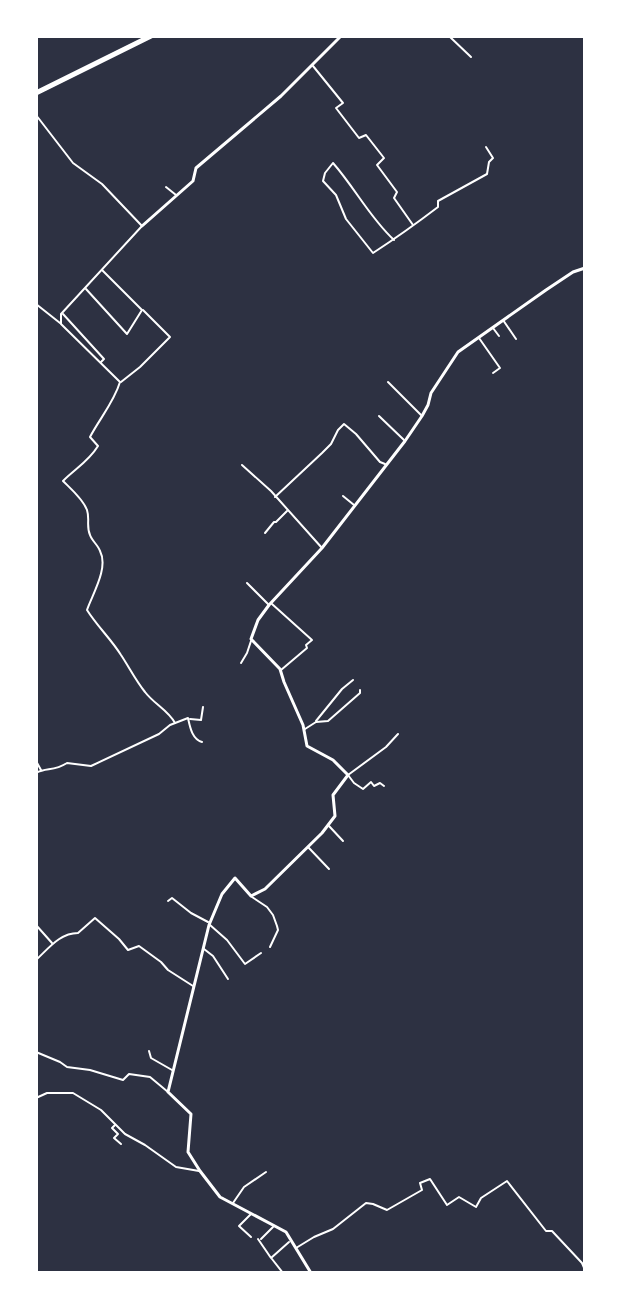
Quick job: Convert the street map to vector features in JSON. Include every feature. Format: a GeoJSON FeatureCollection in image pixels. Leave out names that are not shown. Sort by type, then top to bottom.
{"type":"FeatureCollection","features":[{"type":"Feature","properties":{"kind":"highway"},"geometry":{"type":"LineString","coordinates":[[36,93],[151,36]]}},
{"type":"Feature","properties":{"kind":"street"},"geometry":{"type":"LineString","coordinates":[[61,324],[62,313],[142,226],[193,181],[196,168],[281,96],[341,36]]}},
{"type":"Feature","properties":{"kind":"street"},"geometry":{"type":"LineString","coordinates":[[449,36],[471,57]]}},
{"type":"Feature","properties":{"kind":"street"},"geometry":{"type":"LineString","coordinates":[[312,65],[343,103],[336,108],[359,138],[366,135],[384,158],[377,165],[397,192],[394,198],[414,226]]}},
{"type":"Feature","properties":{"kind":"street"},"geometry":{"type":"LineString","coordinates":[[36,115],[73,163],[102,184],[142,226]]}},
{"type":"Feature","properties":{"kind":"street"},"geometry":{"type":"LineString","coordinates":[[394,240],[382,229],[333,163],[323,181],[336,195],[346,219],[373,253],[394,240],[414,226],[438,207],[438,201],[487,174],[493,158],[486,147]]}},
{"type":"Feature","properties":{"kind":"street"},"geometry":{"type":"LineString","coordinates":[[166,187],[176,196]]}},
{"type":"Feature","properties":{"kind":"street"},"geometry":{"type":"LineString","coordinates":[[241,663],[258,620],[322,548],[405,441],[458,352],[573,272],[585,268]]}},
{"type":"Feature","properties":{"kind":"street"},"geometry":{"type":"LineString","coordinates":[[102,270],[170,337],[120,382],[117,394],[90,437],[98,446],[63,481],[87,509],[90,536],[101,552],[99,586],[91,595],[87,610],[144,691],[175,723]]}},
{"type":"Feature","properties":{"kind":"street"},"geometry":{"type":"LineString","coordinates":[[85,288],[127,334],[142,310]]}},
{"type":"Feature","properties":{"kind":"street"},"geometry":{"type":"LineString","coordinates":[[36,304],[120,382]]}},
{"type":"Feature","properties":{"kind":"street"},"geometry":{"type":"LineString","coordinates":[[62,313],[104,359],[100,363]]}},
{"type":"Feature","properties":{"kind":"street"},"geometry":{"type":"LineString","coordinates":[[502,320],[516,339]]}},
{"type":"Feature","properties":{"kind":"street"},"geometry":{"type":"LineString","coordinates":[[492,327],[499,336]]}},
{"type":"Feature","properties":{"kind":"street"},"geometry":{"type":"LineString","coordinates":[[478,337],[500,368],[493,373]]}},
{"type":"Feature","properties":{"kind":"street"},"geometry":{"type":"LineString","coordinates":[[388,382],[422,416]]}},
{"type":"Feature","properties":{"kind":"street"},"geometry":{"type":"LineString","coordinates":[[379,416],[405,441]]}},
{"type":"Feature","properties":{"kind":"street"},"geometry":{"type":"LineString","coordinates":[[275,497],[331,444],[344,424],[386,465]]}},
{"type":"Feature","properties":{"kind":"street"},"geometry":{"type":"LineString","coordinates":[[242,465],[322,548]]}},
{"type":"Feature","properties":{"kind":"street"},"geometry":{"type":"LineString","coordinates":[[343,496],[355,506]]}},
{"type":"Feature","properties":{"kind":"street"},"geometry":{"type":"LineString","coordinates":[[265,533],[288,510]]}},
{"type":"Feature","properties":{"kind":"street"},"geometry":{"type":"LineString","coordinates":[[247,583],[312,640],[280,671]]}},
{"type":"Feature","properties":{"kind":"street"},"geometry":{"type":"LineString","coordinates":[[251,640],[280,671],[307,746],[333,760],[363,789],[371,782],[374,786],[380,783],[384,786]]}},
{"type":"Feature","properties":{"kind":"street"},"geometry":{"type":"LineString","coordinates":[[316,722],[353,680]]}},
{"type":"Feature","properties":{"kind":"street"},"geometry":{"type":"LineString","coordinates":[[303,730],[316,722],[328,721],[360,690]]}},
{"type":"Feature","properties":{"kind":"street"},"geometry":{"type":"LineString","coordinates":[[36,773],[57,770],[67,763],[91,766],[159,734],[175,723],[188,718],[201,720],[203,707]]}},
{"type":"Feature","properties":{"kind":"street"},"geometry":{"type":"LineString","coordinates":[[188,718],[190,729],[202,742]]}},
{"type":"Feature","properties":{"kind":"street"},"geometry":{"type":"LineString","coordinates":[[251,896],[265,889],[328,825],[335,816],[333,795],[348,775],[386,747],[398,734]]}},
{"type":"Feature","properties":{"kind":"street"},"geometry":{"type":"LineString","coordinates":[[36,761],[41,770]]}},
{"type":"Feature","properties":{"kind":"street"},"geometry":{"type":"LineString","coordinates":[[328,825],[343,841]]}},
{"type":"Feature","properties":{"kind":"street"},"geometry":{"type":"LineString","coordinates":[[308,846],[329,869]]}},
{"type":"Feature","properties":{"kind":"street"},"geometry":{"type":"LineString","coordinates":[[168,1092],[209,924],[222,894],[235,878],[273,915],[278,930],[270,947]]}},
{"type":"Feature","properties":{"kind":"street"},"geometry":{"type":"LineString","coordinates":[[168,901],[172,898],[209,924],[227,940],[245,964],[261,953]]}},
{"type":"Feature","properties":{"kind":"street"},"geometry":{"type":"LineString","coordinates":[[36,960],[52,944],[69,933],[78,933],[95,918],[128,950],[139,946],[194,987]]}},
{"type":"Feature","properties":{"kind":"street"},"geometry":{"type":"LineString","coordinates":[[36,925],[52,944]]}},
{"type":"Feature","properties":{"kind":"street"},"geometry":{"type":"LineString","coordinates":[[203,948],[213,956],[228,979]]}},
{"type":"Feature","properties":{"kind":"street"},"geometry":{"type":"LineString","coordinates":[[149,1051],[151,1058],[173,1071]]}},
{"type":"Feature","properties":{"kind":"street"},"geometry":{"type":"LineString","coordinates":[[36,1052],[67,1067],[123,1080],[129,1074],[150,1077],[191,1114],[188,1152],[220,1197],[286,1232],[311,1273]]}},
{"type":"Feature","properties":{"kind":"street"},"geometry":{"type":"LineString","coordinates":[[36,1098],[47,1093],[70,1092],[101,1110],[125,1134],[176,1167],[200,1171]]}},
{"type":"Feature","properties":{"kind":"street"},"geometry":{"type":"LineString","coordinates":[[116,1124],[112,1128],[118,1134],[114,1138],[121,1144]]}},
{"type":"Feature","properties":{"kind":"street"},"geometry":{"type":"LineString","coordinates":[[233,1204],[244,1187],[266,1172]]}},
{"type":"Feature","properties":{"kind":"street"},"geometry":{"type":"LineString","coordinates":[[296,1248],[333,1229],[366,1203],[387,1210],[417,1194],[422,1190],[420,1183],[430,1179],[447,1205],[459,1197],[476,1207],[481,1198],[507,1181],[546,1231],[552,1231],[585,1270]]}},
{"type":"Feature","properties":{"kind":"street"},"geometry":{"type":"LineString","coordinates":[[251,1214],[239,1226],[251,1237]]}},
{"type":"Feature","properties":{"kind":"street"},"geometry":{"type":"LineString","coordinates":[[274,1226],[259,1240],[283,1273]]}},
{"type":"Feature","properties":{"kind":"street"},"geometry":{"type":"LineString","coordinates":[[271,1258],[291,1241]]}}]}
